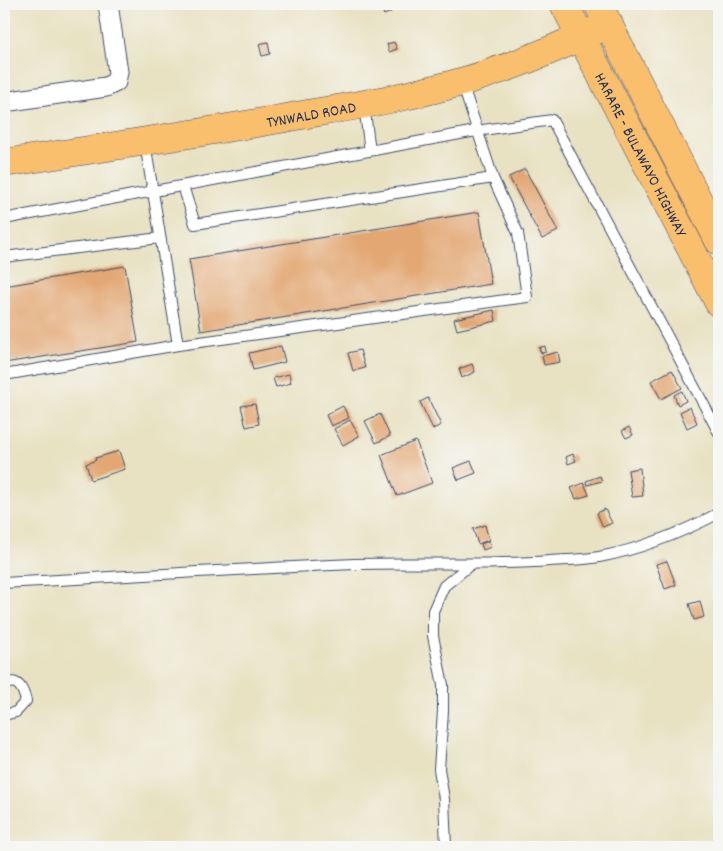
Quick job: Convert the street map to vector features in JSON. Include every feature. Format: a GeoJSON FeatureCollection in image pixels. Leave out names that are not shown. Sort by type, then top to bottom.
{"type":"FeatureCollection","features":[{"type":"Feature","properties":{"kind":"main road","name":"HARARE - BULAWAYO HIGHWAY"},"geometry":{"type":"LineString","coordinates":[[564,4],[719,303]]}},
{"type":"Feature","properties":{"kind":"main road","name":"HARARE - BULAWAYO HIGHWAY"},"geometry":{"type":"LineString","coordinates":[[603,14],[719,241]]}},
{"type":"Feature","properties":{"kind":"main road","name":"TYNWALD ROAD"},"geometry":{"type":"LineString","coordinates":[[4,163],[145,142],[364,104],[461,82],[501,70],[582,36],[603,14]]}},
{"type":"Feature","properties":{"kind":"street"},"geometry":{"type":"LineString","coordinates":[[4,102],[106,87],[116,82],[118,72],[108,4]]}},
{"type":"Feature","properties":{"kind":"lane"},"geometry":{"type":"LineString","coordinates":[[4,374],[178,345],[527,297],[518,233],[493,178],[461,82]]}},
{"type":"Feature","properties":{"kind":"lane"},"geometry":{"type":"LineString","coordinates":[[364,104],[370,151]]}},
{"type":"Feature","properties":{"kind":"lane"},"geometry":{"type":"LineString","coordinates":[[4,219],[476,131],[552,120],[719,433]]}},
{"type":"Feature","properties":{"kind":"lane"},"geometry":{"type":"LineString","coordinates":[[145,142],[178,345]]}},
{"type":"Feature","properties":{"kind":"lane"},"geometry":{"type":"LineString","coordinates":[[183,186],[195,224],[493,178]]}},
{"type":"Feature","properties":{"kind":"lane"},"geometry":{"type":"LineString","coordinates":[[4,257],[160,238]]}},
{"type":"Feature","properties":{"kind":"lane"},"geometry":{"type":"LineString","coordinates":[[4,583],[308,566],[420,562],[472,564],[598,558],[645,546],[680,533],[719,514]]}},
{"type":"Feature","properties":{"kind":"lane"},"geometry":{"type":"LineString","coordinates":[[446,847],[444,799],[439,768],[444,712],[443,685],[435,645],[433,611],[444,586],[472,564]]}},
{"type":"Feature","properties":{"kind":"lane"},"geometry":{"type":"LineString","coordinates":[[4,685],[6,683],[16,683],[23,689],[26,701],[16,712],[4,715]]}},
{"type":"Feature","properties":{"kind":"building"},"geometry":{"type":"Polygon","coordinates":[[[387,5],[391,12],[384,15],[381,8],[387,5]]]}},
{"type":"Feature","properties":{"kind":"building"},"geometry":{"type":"Polygon","coordinates":[[[268,42],[270,54],[262,56],[259,44],[268,42]]]}},
{"type":"Feature","properties":{"kind":"building"},"geometry":{"type":"Polygon","coordinates":[[[394,42],[397,49],[389,52],[387,44],[394,42]]]}},
{"type":"Feature","properties":{"kind":"building"},"geometry":{"type":"Polygon","coordinates":[[[525,169],[558,231],[542,239],[509,177],[525,169]]]}},
{"type":"Feature","properties":{"kind":"building"},"geometry":{"type":"Polygon","coordinates":[[[479,212],[491,284],[201,331],[189,259],[479,212]]]}},
{"type":"Feature","properties":{"kind":"building"},"geometry":{"type":"Polygon","coordinates":[[[125,266],[138,342],[4,363],[4,286],[125,266]]]}},
{"type":"Feature","properties":{"kind":"building"},"geometry":{"type":"Polygon","coordinates":[[[494,310],[496,321],[457,330],[454,319],[494,310]]]}},
{"type":"Feature","properties":{"kind":"building"},"geometry":{"type":"Polygon","coordinates":[[[281,346],[285,362],[253,370],[249,353],[281,346]]]}},
{"type":"Feature","properties":{"kind":"building"},"geometry":{"type":"Polygon","coordinates":[[[545,346],[546,352],[541,353],[539,348],[545,346]]]}},
{"type":"Feature","properties":{"kind":"building"},"geometry":{"type":"Polygon","coordinates":[[[360,350],[365,368],[353,371],[348,353],[360,350]]]}},
{"type":"Feature","properties":{"kind":"building"},"geometry":{"type":"Polygon","coordinates":[[[558,352],[560,362],[544,365],[542,356],[558,352]]]}},
{"type":"Feature","properties":{"kind":"building"},"geometry":{"type":"Polygon","coordinates":[[[472,364],[475,372],[462,378],[459,369],[472,364]]]}},
{"type":"Feature","properties":{"kind":"building"},"geometry":{"type":"Polygon","coordinates":[[[672,370],[682,388],[661,399],[651,381],[672,370]]]}},
{"type":"Feature","properties":{"kind":"building"},"geometry":{"type":"Polygon","coordinates":[[[289,374],[291,383],[276,387],[273,378],[289,374]]]}},
{"type":"Feature","properties":{"kind":"building"},"geometry":{"type":"Polygon","coordinates":[[[682,391],[686,401],[678,405],[674,395],[682,391]]]}},
{"type":"Feature","properties":{"kind":"building"},"geometry":{"type":"Polygon","coordinates":[[[428,398],[441,425],[433,429],[420,402],[428,398]]]}},
{"type":"Feature","properties":{"kind":"building"},"geometry":{"type":"Polygon","coordinates":[[[255,404],[259,424],[246,427],[241,406],[255,404]]]}},
{"type":"Feature","properties":{"kind":"building"},"geometry":{"type":"Polygon","coordinates":[[[343,406],[349,418],[331,426],[326,415],[343,406]]]}},
{"type":"Feature","properties":{"kind":"building"},"geometry":{"type":"Polygon","coordinates":[[[690,407],[697,423],[687,428],[680,412],[690,407]]]}},
{"type":"Feature","properties":{"kind":"building"},"geometry":{"type":"Polygon","coordinates":[[[380,414],[390,436],[376,443],[365,421],[380,414]]]}},
{"type":"Feature","properties":{"kind":"building"},"geometry":{"type":"Polygon","coordinates":[[[350,420],[359,436],[343,445],[334,429],[350,420]]]}},
{"type":"Feature","properties":{"kind":"building"},"geometry":{"type":"Polygon","coordinates":[[[629,427],[633,435],[626,438],[622,431],[629,427]]]}},
{"type":"Feature","properties":{"kind":"building"},"geometry":{"type":"Polygon","coordinates":[[[416,441],[432,483],[397,496],[381,455],[416,441]]]}},
{"type":"Feature","properties":{"kind":"building"},"geometry":{"type":"Polygon","coordinates":[[[119,451],[125,469],[91,480],[86,464],[96,460],[95,458],[119,451]]]}},
{"type":"Feature","properties":{"kind":"building"},"geometry":{"type":"Polygon","coordinates":[[[573,454],[576,461],[568,464],[566,457],[573,454]]]}},
{"type":"Feature","properties":{"kind":"building"},"geometry":{"type":"Polygon","coordinates":[[[471,461],[476,473],[458,480],[453,468],[471,461]]]}},
{"type":"Feature","properties":{"kind":"building"},"geometry":{"type":"Polygon","coordinates":[[[640,468],[643,496],[632,497],[628,470],[640,468]]]}},
{"type":"Feature","properties":{"kind":"building"},"geometry":{"type":"Polygon","coordinates":[[[600,476],[602,481],[587,485],[586,481],[600,476]]]}},
{"type":"Feature","properties":{"kind":"building"},"geometry":{"type":"Polygon","coordinates":[[[584,483],[589,495],[576,499],[571,488],[584,483]]]}},
{"type":"Feature","properties":{"kind":"building"},"geometry":{"type":"Polygon","coordinates":[[[605,509],[612,523],[603,527],[597,513],[605,509]]]}},
{"type":"Feature","properties":{"kind":"building"},"geometry":{"type":"Polygon","coordinates":[[[485,525],[489,540],[478,544],[473,529],[485,525]]]}},
{"type":"Feature","properties":{"kind":"building"},"geometry":{"type":"Polygon","coordinates":[[[488,541],[491,547],[483,550],[481,544],[488,541]]]}},
{"type":"Feature","properties":{"kind":"building"},"geometry":{"type":"Polygon","coordinates":[[[667,561],[676,585],[665,589],[656,564],[667,561]]]}},
{"type":"Feature","properties":{"kind":"building"},"geometry":{"type":"Polygon","coordinates":[[[700,601],[704,617],[694,620],[689,604],[700,601]]]}}]}
